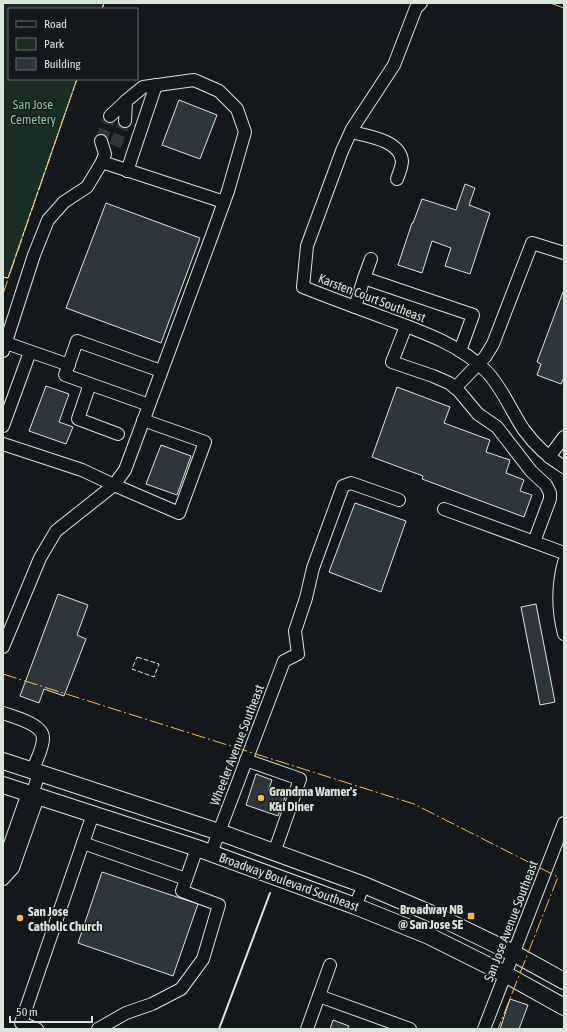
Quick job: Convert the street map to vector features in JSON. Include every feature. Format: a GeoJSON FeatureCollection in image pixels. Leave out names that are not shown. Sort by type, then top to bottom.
{"type":"FeatureCollection","features":[{"type":"Feature","properties":{"kind":"main road","name":"Broadway Boulevard Southeast"},"geometry":{"type":"LineString","coordinates":[[3,761],[219,832],[364,885],[437,916],[513,953],[564,981]]}},
{"type":"Feature","properties":{"kind":"main road","name":"Broadway Boulevard Southeast"},"geometry":{"type":"LineString","coordinates":[[3,785],[204,851],[355,906],[429,936],[505,974],[564,1006]]}},
{"type":"Feature","properties":{"kind":"street","name":"Karsten Court Southeast"},"geometry":{"type":"LineString","coordinates":[[421,3],[416,8],[394,65],[351,132],[307,246],[303,287],[424,333],[460,351],[486,371],[495,382],[524,431],[549,458],[564,467]]}},
{"type":"Feature","properties":{"kind":"street"},"geometry":{"type":"LineString","coordinates":[[3,647],[40,558],[56,532],[114,485],[125,470],[224,202],[245,132],[237,109],[220,91],[194,80],[143,87],[110,116]]}},
{"type":"Feature","properties":{"kind":"street"},"geometry":{"type":"LineString","coordinates":[[127,171],[156,85]]}},
{"type":"Feature","properties":{"kind":"street"},"geometry":{"type":"LineString","coordinates":[[125,121],[126,101]]}},
{"type":"Feature","properties":{"kind":"street"},"geometry":{"type":"LineString","coordinates":[[351,132],[391,144],[400,154],[402,160],[402,167],[398,179]]}},
{"type":"Feature","properties":{"kind":"street"},"geometry":{"type":"LineString","coordinates":[[101,141],[104,158]]}},
{"type":"Feature","properties":{"kind":"street"},"geometry":{"type":"LineString","coordinates":[[69,365],[30,352],[4,347],[34,255],[48,220],[64,202],[88,187],[104,158],[115,146]]}},
{"type":"Feature","properties":{"kind":"street"},"geometry":{"type":"LineString","coordinates":[[104,158],[127,171],[224,202]]}},
{"type":"Feature","properties":{"kind":"street"},"geometry":{"type":"LineString","coordinates":[[455,388],[485,357],[493,344],[532,242],[564,253]]}},
{"type":"Feature","properties":{"kind":"street"},"geometry":{"type":"LineString","coordinates":[[355,307],[371,259]]}},
{"type":"Feature","properties":{"kind":"street"},"geometry":{"type":"LineString","coordinates":[[364,278],[473,314],[460,351]]}},
{"type":"Feature","properties":{"kind":"street"},"geometry":{"type":"LineString","coordinates":[[406,326],[392,362],[449,383],[468,401],[478,414],[497,427],[531,471],[546,485],[550,492],[550,499],[534,542]]}},
{"type":"Feature","properties":{"kind":"street"},"geometry":{"type":"LineString","coordinates":[[149,405],[65,375],[77,341],[162,371]]}},
{"type":"Feature","properties":{"kind":"street"},"geometry":{"type":"LineString","coordinates":[[3,426],[30,352]]}},
{"type":"Feature","properties":{"kind":"street"},"geometry":{"type":"LineString","coordinates":[[90,384],[78,419],[118,434]]}},
{"type":"Feature","properties":{"kind":"street"},"geometry":{"type":"LineString","coordinates":[[3,444],[82,470],[179,512],[205,442],[143,420]]}},
{"type":"Feature","properties":{"kind":"street"},"geometry":{"type":"LineString","coordinates":[[549,458],[564,437]]}},
{"type":"Feature","properties":{"kind":"street","name":"Wheeler Avenue Southeast"},"geometry":{"type":"LineString","coordinates":[[186,879],[204,851],[219,832],[284,661],[298,654],[295,631],[306,598],[313,568],[343,486],[351,482],[399,500]]}},
{"type":"Feature","properties":{"kind":"street"},"geometry":{"type":"LineString","coordinates":[[444,509],[564,553]]}},
{"type":"Feature","properties":{"kind":"street"},"geometry":{"type":"LineString","coordinates":[[564,562],[559,602],[564,634]]}},
{"type":"Feature","properties":{"kind":"street"},"geometry":{"type":"LineString","coordinates":[[3,713],[29,722],[39,729],[43,738],[35,772],[33,795],[13,868],[3,879]]}},
{"type":"Feature","properties":{"kind":"street"},"geometry":{"type":"LineString","coordinates":[[246,760],[300,779],[274,853]]}},
{"type":"Feature","properties":{"kind":"street"},"geometry":{"type":"LineString","coordinates":[[3,864],[33,795]]}},
{"type":"Feature","properties":{"kind":"street"},"geometry":{"type":"LineString","coordinates":[[38,1029],[20,1023],[93,814]]}},
{"type":"Feature","properties":{"kind":"street","name":"San Jose Avenue Southeast"},"geometry":{"type":"LineString","coordinates":[[484,1029],[564,824]]}},
{"type":"Feature","properties":{"kind":"street"},"geometry":{"type":"LineString","coordinates":[[83,843],[186,879],[182,891],[219,905],[203,958],[181,989],[152,1004],[126,1013],[98,1029]]}},
{"type":"Feature","properties":{"kind":"street"},"geometry":{"type":"LineString","coordinates":[[355,906],[364,885]]}},
{"type":"Feature","properties":{"kind":"street"},"geometry":{"type":"LineString","coordinates":[[307,1029],[330,965]]}},
{"type":"Feature","properties":{"kind":"street"},"geometry":{"type":"LineString","coordinates":[[319,996],[410,1029]]}},
{"type":"Feature","properties":{"kind":"green space","name":"San Jose Cemetery"},"geometry":{"type":"Polygon","coordinates":[[[3,3],[104,3],[102,8],[8,8],[8,80],[77,80],[8,278],[3,277],[3,3]]]}},
{"type":"Feature","properties":{"kind":"building"},"geometry":{"type":"Polygon","coordinates":[[[179,100],[217,115],[200,159],[162,145],[179,100]]]}},
{"type":"Feature","properties":{"kind":"building"},"geometry":{"type":"Polygon","coordinates":[[[465,184],[475,188],[469,205],[490,213],[470,274],[445,266],[451,248],[432,241],[422,273],[398,265],[422,199],[456,210],[465,184]]]}},
{"type":"Feature","properties":{"kind":"building"},"geometry":{"type":"Polygon","coordinates":[[[106,203],[200,238],[161,343],[66,308],[106,203]]]}},
{"type":"Feature","properties":{"kind":"building"},"geometry":{"type":"Polygon","coordinates":[[[563,292],[564,377],[561,384],[537,375],[541,364],[537,362],[563,292]]]}},
{"type":"Feature","properties":{"kind":"building"},"geometry":{"type":"Polygon","coordinates":[[[46,386],[69,394],[59,422],[73,427],[66,444],[29,431],[46,386]]]}},
{"type":"Feature","properties":{"kind":"building"},"geometry":{"type":"Polygon","coordinates":[[[397,387],[450,407],[444,423],[490,440],[486,452],[510,460],[506,473],[524,480],[520,491],[532,495],[524,517],[422,479],[423,476],[372,457],[397,387]]]}},
{"type":"Feature","properties":{"kind":"building"},"geometry":{"type":"Polygon","coordinates":[[[161,445],[191,456],[177,495],[146,484],[161,445]]]}},
{"type":"Feature","properties":{"kind":"building"},"geometry":{"type":"Polygon","coordinates":[[[355,503],[406,521],[381,592],[329,572],[355,503]]]}},
{"type":"Feature","properties":{"kind":"building"},"geometry":{"type":"Polygon","coordinates":[[[58,594],[88,605],[77,635],[86,639],[64,696],[44,689],[39,703],[20,696],[58,594]]]}},
{"type":"Feature","properties":{"kind":"building"},"geometry":{"type":"Polygon","coordinates":[[[536,604],[555,702],[540,705],[521,607],[536,604]]]}},
{"type":"Feature","properties":{"kind":"building"},"geometry":{"type":"Polygon","coordinates":[[[256,774],[272,780],[268,791],[285,797],[278,816],[246,805],[256,774]]]}},
{"type":"Feature","properties":{"kind":"building"},"geometry":{"type":"Polygon","coordinates":[[[102,872],[198,904],[173,976],[78,943],[102,872]]]}},
{"type":"Feature","properties":{"kind":"building"},"geometry":{"type":"Polygon","coordinates":[[[510,999],[528,1005],[519,1029],[500,1029],[510,999]]]}},
{"type":"Feature","properties":{"kind":"building"},"geometry":{"type":"Polygon","coordinates":[[[333,1020],[349,1026],[347,1029],[330,1029],[333,1020]]]}},
{"type":"Feature","properties":{"kind":"tunnel"},"geometry":{"type":"LineString","coordinates":[[101,141],[110,116]]}},
{"type":"Feature","properties":{"kind":"tunnel"},"geometry":{"type":"LineString","coordinates":[[115,146],[125,121]]}},
{"type":"Feature","properties":{"kind":"fence"},"geometry":{"type":"LineString","coordinates":[[102,8],[104,3]]}},
{"type":"Feature","properties":{"kind":"fence"},"geometry":{"type":"LineString","coordinates":[[3,277],[8,278],[77,80]]}},
{"type":"Feature","properties":{"kind":"fence"},"geometry":{"type":"LineString","coordinates":[[137,657],[159,664],[154,677],[132,669],[137,657]]}},
{"type":"Feature","properties":{"kind":"wall"},"geometry":{"type":"LineString","coordinates":[[219,1029],[270,893]]}},
{"type":"Feature","properties":{"kind":"power"},"geometry":{"type":"LineString","coordinates":[[102,8],[104,3]]}},
{"type":"Feature","properties":{"kind":"power"},"geometry":{"type":"LineString","coordinates":[[550,3],[564,8]]}},
{"type":"Feature","properties":{"kind":"power"},"geometry":{"type":"LineString","coordinates":[[3,294],[77,80]]}},
{"type":"Feature","properties":{"kind":"power"},"geometry":{"type":"LineString","coordinates":[[3,674],[414,804],[558,877],[498,1029]]}},
{"type":"Feature","properties":{"kind":"place","name":"Grandma Warner's K&I Diner"},"geometry":{"type":"Point","coordinates":[261,798]}},
{"type":"Feature","properties":{"kind":"place","name":"Broadway NB @ San Jose SE"},"geometry":{"type":"Point","coordinates":[471,916]}},
{"type":"Feature","properties":{"kind":"place","name":"San Jose Catholic Church"},"geometry":{"type":"Point","coordinates":[20,918]}}]}
